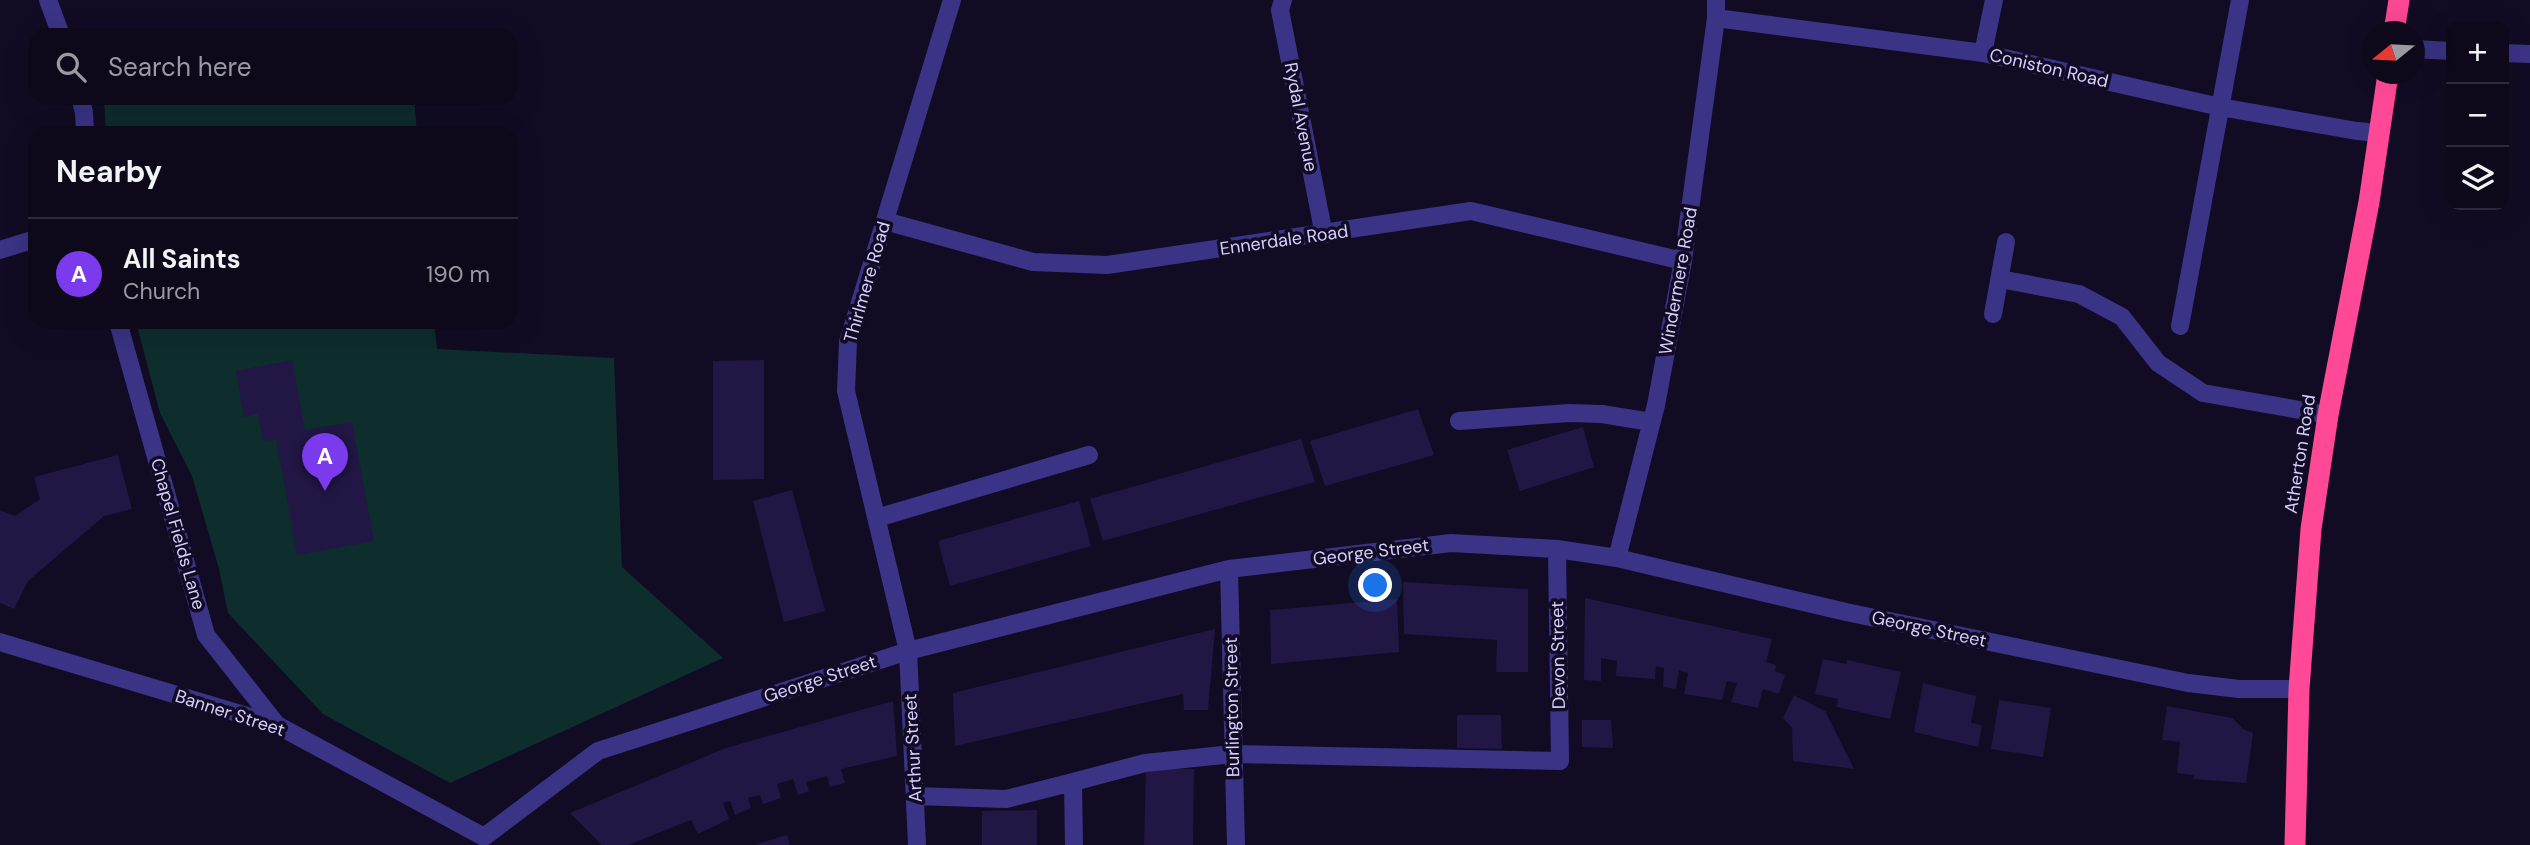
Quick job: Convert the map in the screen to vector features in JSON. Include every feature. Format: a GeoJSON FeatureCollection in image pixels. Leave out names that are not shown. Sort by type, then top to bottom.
{"type":"FeatureCollection","features":[{"type":"Feature","properties":{"kind":"highway"},"geometry":{"type":"LineString","coordinates":[[2396,21],[2399,0]]}},
{"type":"Feature","properties":{"kind":"highway","name":"Atherton Road"},"geometry":{"type":"LineString","coordinates":[[2295,845],[2299,689],[2311,529],[2328,415],[2369,202],[2386,84]]}},
{"type":"Feature","properties":{"kind":"street"},"geometry":{"type":"LineString","coordinates":[[48,0],[59,28]]}},
{"type":"Feature","properties":{"kind":"street","name":"Thirlmere Road"},"geometry":{"type":"LineString","coordinates":[[908,650],[846,391],[848,342],[952,0]]}},
{"type":"Feature","properties":{"kind":"street","name":"Rydal Avenue"},"geometry":{"type":"LineString","coordinates":[[1283,0],[1280,9],[1324,235]]}},
{"type":"Feature","properties":{"kind":"street","name":"Windermere Road"},"geometry":{"type":"LineString","coordinates":[[1617,558],[1651,422],[1683,261],[1716,18],[1716,0]]}},
{"type":"Feature","properties":{"kind":"street"},"geometry":{"type":"LineString","coordinates":[[1983,53],[1994,0]]}},
{"type":"Feature","properties":{"kind":"street"},"geometry":{"type":"LineString","coordinates":[[2180,326],[2240,0]]}},
{"type":"Feature","properties":{"kind":"street","name":"Coniston Road"},"geometry":{"type":"LineString","coordinates":[[1716,18],[1983,53],[2220,107],[2379,133]]}},
{"type":"Feature","properties":{"kind":"street"},"geometry":{"type":"LineString","coordinates":[[2425,50],[2446,51]]}},
{"type":"Feature","properties":{"kind":"street"},"geometry":{"type":"LineString","coordinates":[[2509,53],[2530,54]]}},
{"type":"Feature","properties":{"kind":"street"},"geometry":{"type":"LineString","coordinates":[[82,105],[85,126]]}},
{"type":"Feature","properties":{"kind":"street","name":"Ennerdale Road"},"geometry":{"type":"LineString","coordinates":[[885,221],[1033,262],[1107,265],[1324,235],[1471,211],[1683,261]]}},
{"type":"Feature","properties":{"kind":"street"},"geometry":{"type":"LineString","coordinates":[[0,250],[28,241]]}},
{"type":"Feature","properties":{"kind":"street"},"geometry":{"type":"LineString","coordinates":[[1993,314],[2006,243]]}},
{"type":"Feature","properties":{"kind":"street"},"geometry":{"type":"LineString","coordinates":[[2000,279],[2079,294],[2122,317],[2158,363],[2203,393],[2328,415]]}},
{"type":"Feature","properties":{"kind":"street","name":"Chapel Fields Lane"},"geometry":{"type":"LineString","coordinates":[[120,329],[206,635],[277,725]]}},
{"type":"Feature","properties":{"kind":"street"},"geometry":{"type":"LineString","coordinates":[[1459,421],[1569,413],[1602,414],[1651,422]]}},
{"type":"Feature","properties":{"kind":"street"},"geometry":{"type":"LineString","coordinates":[[877,518],[1089,455]]}},
{"type":"Feature","properties":{"kind":"street","name":"George Street"},"geometry":{"type":"LineString","coordinates":[[482,841],[598,751],[908,650],[1229,569],[1451,542],[1557,549],[1617,558],[1846,612],[2188,683],[2239,689],[2299,689]]}},
{"type":"Feature","properties":{"kind":"street","name":"Devon Street"},"geometry":{"type":"LineString","coordinates":[[1233,754],[1560,761],[1557,549]]}},
{"type":"Feature","properties":{"kind":"street","name":"Burlington Street"},"geometry":{"type":"LineString","coordinates":[[1229,569],[1236,845]]}},
{"type":"Feature","properties":{"kind":"street","name":"Banner Street"},"geometry":{"type":"LineString","coordinates":[[0,642],[277,725],[482,841]]}},
{"type":"Feature","properties":{"kind":"street","name":"Arthur Street"},"geometry":{"type":"LineString","coordinates":[[908,650],[917,845]]}},
{"type":"Feature","properties":{"kind":"street"},"geometry":{"type":"LineString","coordinates":[[915,796],[1006,799],[1145,762],[1233,754]]}},
{"type":"Feature","properties":{"kind":"street"},"geometry":{"type":"LineString","coordinates":[[1073,782],[1074,845]]}},
{"type":"Feature","properties":{"kind":"green space"},"geometry":{"type":"Polygon","coordinates":[[[104,105],[415,105],[416,126],[106,126],[104,105]]]}},
{"type":"Feature","properties":{"kind":"green space"},"geometry":{"type":"Polygon","coordinates":[[[138,329],[435,329],[437,349],[614,358],[622,567],[723,658],[450,783],[323,714],[228,613],[219,569],[192,476],[160,413],[138,329]]]}},
{"type":"Feature","properties":{"kind":"building"},"geometry":{"type":"Polygon","coordinates":[[[292,360],[305,430],[352,422],[374,541],[297,555],[276,439],[263,441],[258,414],[244,417],[236,371],[292,360]]]}},
{"type":"Feature","properties":{"kind":"building"},"geometry":{"type":"Polygon","coordinates":[[[764,360],[764,479],[713,480],[713,361],[764,360]]]}},
{"type":"Feature","properties":{"kind":"building"},"geometry":{"type":"Polygon","coordinates":[[[1418,409],[1434,455],[1325,486],[1310,441],[1418,409]]]}},
{"type":"Feature","properties":{"kind":"building"},"geometry":{"type":"Polygon","coordinates":[[[1583,427],[1594,467],[1520,491],[1507,450],[1583,427]]]}},
{"type":"Feature","properties":{"kind":"building"},"geometry":{"type":"Polygon","coordinates":[[[1301,439],[1315,482],[1103,541],[1090,499],[1301,439]]]}},
{"type":"Feature","properties":{"kind":"building"},"geometry":{"type":"Polygon","coordinates":[[[118,455],[132,509],[104,516],[28,581],[14,609],[0,603],[0,510],[15,516],[40,499],[34,477],[118,455]]]}},
{"type":"Feature","properties":{"kind":"building"},"geometry":{"type":"Polygon","coordinates":[[[792,490],[825,611],[784,622],[753,501],[792,490]]]}},
{"type":"Feature","properties":{"kind":"building"},"geometry":{"type":"Polygon","coordinates":[[[1079,501],[1091,546],[950,586],[938,541],[1079,501]]]}},
{"type":"Feature","properties":{"kind":"building"},"geometry":{"type":"Polygon","coordinates":[[[1403,582],[1528,589],[1528,672],[1496,672],[1497,640],[1404,634],[1403,582]]]}},
{"type":"Feature","properties":{"kind":"building"},"geometry":{"type":"Polygon","coordinates":[[[1585,598],[1772,639],[1766,662],[1776,665],[1775,671],[1785,675],[1779,694],[1763,689],[1758,708],[1731,702],[1737,683],[1727,681],[1722,700],[1684,694],[1688,673],[1679,670],[1676,689],[1663,687],[1664,668],[1656,666],[1655,679],[1616,676],[1617,661],[1601,658],[1601,681],[1584,680],[1585,598]]]}},
{"type":"Feature","properties":{"kind":"building"},"geometry":{"type":"Polygon","coordinates":[[[1397,599],[1399,652],[1271,664],[1270,610],[1397,599]]]}},
{"type":"Feature","properties":{"kind":"building"},"geometry":{"type":"Polygon","coordinates":[[[1215,629],[1208,710],[1184,710],[1183,694],[955,746],[953,693],[1215,629]]]}},
{"type":"Feature","properties":{"kind":"building"},"geometry":{"type":"Polygon","coordinates":[[[1823,659],[1846,664],[1847,660],[1901,672],[1890,719],[1837,707],[1838,699],[1815,694],[1823,659]]]}},
{"type":"Feature","properties":{"kind":"building"},"geometry":{"type":"Polygon","coordinates":[[[1923,683],[1976,696],[1971,723],[1982,725],[1978,747],[1914,732],[1923,683]]]}},
{"type":"Feature","properties":{"kind":"building"},"geometry":{"type":"Polygon","coordinates":[[[1794,695],[1825,711],[1854,769],[1793,761],[1792,728],[1783,718],[1794,695]]]}},
{"type":"Feature","properties":{"kind":"building"},"geometry":{"type":"Polygon","coordinates":[[[1999,700],[2051,708],[2043,757],[1991,749],[1999,700]]]}},
{"type":"Feature","properties":{"kind":"building"},"geometry":{"type":"Polygon","coordinates":[[[893,701],[897,756],[841,769],[845,783],[830,787],[827,776],[806,782],[809,791],[798,795],[793,779],[777,784],[781,798],[763,804],[760,795],[748,798],[751,808],[735,815],[730,801],[723,803],[729,819],[698,834],[691,820],[628,845],[602,845],[570,813],[726,748],[893,701]]]}},
{"type":"Feature","properties":{"kind":"building"},"geometry":{"type":"Polygon","coordinates":[[[2167,706],[2232,718],[2245,730],[2253,733],[2246,783],[2193,779],[2194,775],[2177,773],[2180,742],[2162,740],[2167,706]]]}},
{"type":"Feature","properties":{"kind":"building"},"geometry":{"type":"Polygon","coordinates":[[[1457,715],[1501,715],[1502,749],[1457,748],[1457,715]]]}},
{"type":"Feature","properties":{"kind":"building"},"geometry":{"type":"Polygon","coordinates":[[[1582,720],[1611,720],[1613,748],[1582,747],[1582,720]]]}},
{"type":"Feature","properties":{"kind":"building"},"geometry":{"type":"Polygon","coordinates":[[[1146,768],[1194,769],[1193,845],[1144,845],[1146,768]]]}},
{"type":"Feature","properties":{"kind":"building"},"geometry":{"type":"Polygon","coordinates":[[[1037,810],[1037,845],[982,845],[982,811],[1037,810]]]}},
{"type":"Feature","properties":{"kind":"building"},"geometry":{"type":"Polygon","coordinates":[[[787,835],[790,845],[757,845],[757,844],[787,835]]]}},
{"type":"Feature","properties":{"kind":"place","name":"All Saints"},"geometry":{"type":"Point","coordinates":[325,491]}}]}
